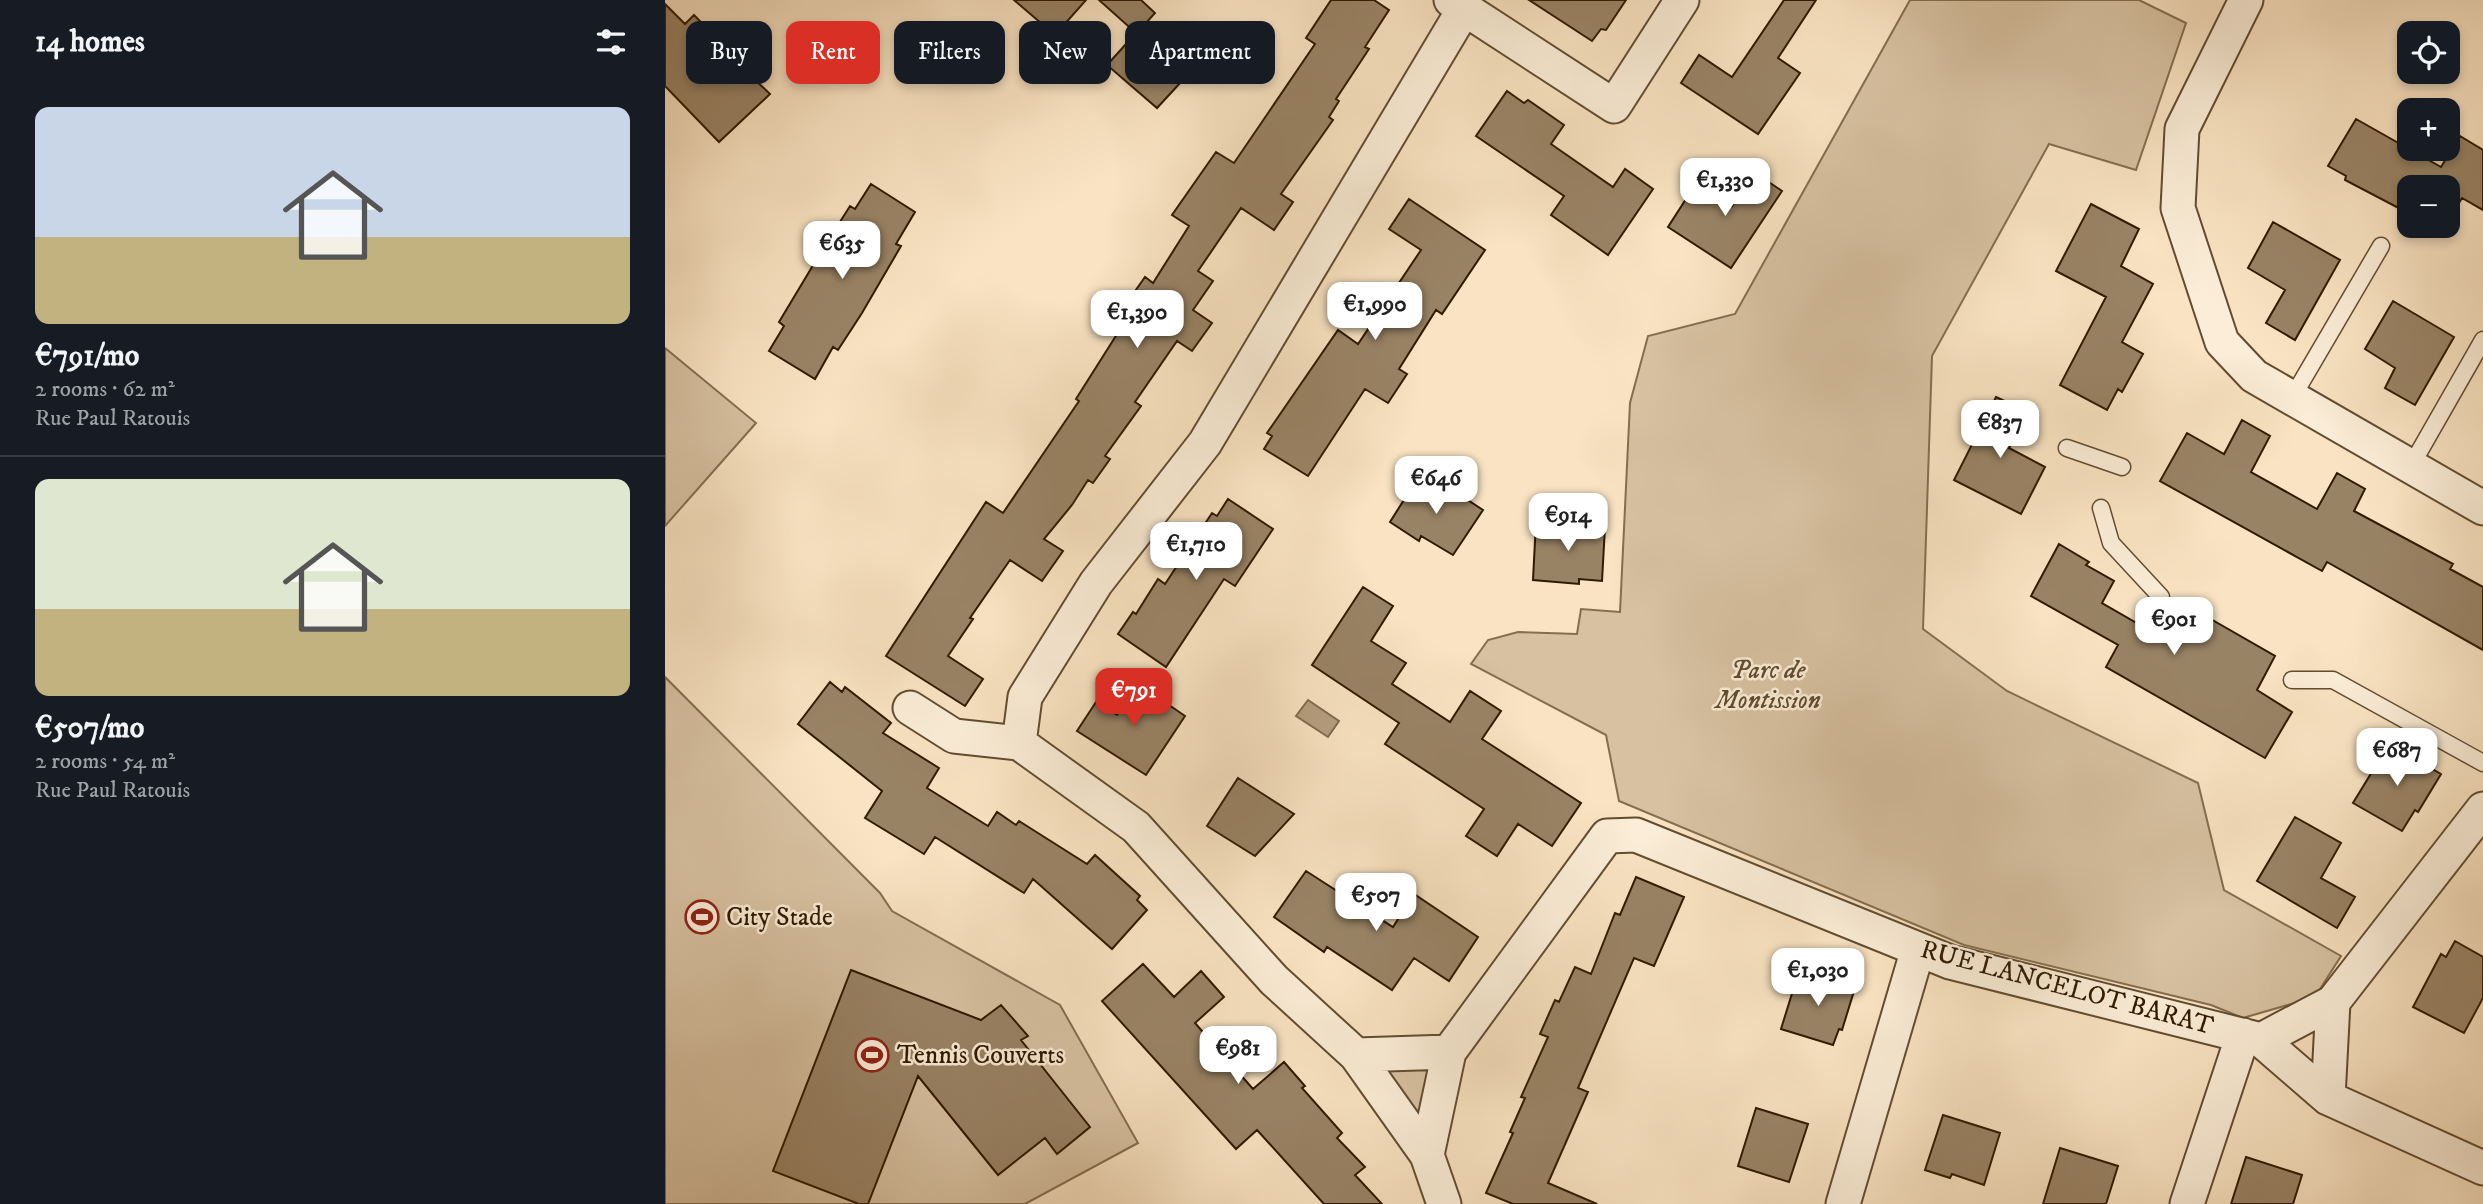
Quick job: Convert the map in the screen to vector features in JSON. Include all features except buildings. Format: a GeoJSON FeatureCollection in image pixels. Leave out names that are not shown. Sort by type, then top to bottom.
{"type":"FeatureCollection","features":[{"type":"Feature","properties":{"kind":"street"},"geometry":{"type":"LineString","coordinates":[[1019,743],[1025,697],[1096,583],[1205,443],[1458,4],[1614,107],[1682,0]]}},
{"type":"Feature","properties":{"kind":"street"},"geometry":{"type":"LineString","coordinates":[[2246,0],[2182,129],[2178,208],[2222,342],[2253,376],[2483,508]]}},
{"type":"Feature","properties":{"kind":"street"},"geometry":{"type":"LineString","coordinates":[[910,709],[954,736],[1019,743],[1136,827],[1274,980],[1356,1055],[1427,1155],[1444,1204]]}},
{"type":"Feature","properties":{"kind":"street"},"geometry":{"type":"LineString","coordinates":[[2187,1204],[2252,1037],[2333,1002],[2483,809]]}},
{"type":"Feature","properties":{"kind":"street","name":"RUE LANCELOT BARAT"},"geometry":{"type":"LineString","coordinates":[[1427,1155],[1449,1052],[1607,836],[1636,835],[1950,962],[2252,1037],[2328,1098],[2483,1168]]}},
{"type":"Feature","properties":{"kind":"street"},"geometry":{"type":"LineString","coordinates":[[1843,1204],[1917,949]]}},
{"type":"Feature","properties":{"kind":"street"},"geometry":{"type":"LineString","coordinates":[[2328,1098],[2333,1002]]}},
{"type":"Feature","properties":{"kind":"street"},"geometry":{"type":"LineString","coordinates":[[1356,1055],[1449,1052]]}},
{"type":"Feature","properties":{"kind":"lane"},"geometry":{"type":"LineString","coordinates":[[2292,398],[2381,246]]}},
{"type":"Feature","properties":{"kind":"lane"},"geometry":{"type":"LineString","coordinates":[[2411,466],[2483,340]]}},
{"type":"Feature","properties":{"kind":"lane"},"geometry":{"type":"LineString","coordinates":[[2067,448],[2122,467]]}},
{"type":"Feature","properties":{"kind":"lane"},"geometry":{"type":"LineString","coordinates":[[2101,508],[2111,543],[2161,597]]}},
{"type":"Feature","properties":{"kind":"lane"},"geometry":{"type":"LineString","coordinates":[[2292,680],[2333,680],[2483,763]]}},
{"type":"Feature","properties":{"kind":"green space","name":"Parc de Montission"},"geometry":{"type":"Polygon","coordinates":[[[1910,0],[2139,0],[2186,23],[2136,170],[2049,144],[1932,356],[1923,629],[2007,691],[2198,783],[2224,890],[2341,956],[2315,997],[2243,1018],[2211,1005],[1964,945],[1619,801],[1606,735],[1471,664],[1488,640],[1518,632],[1577,634],[1581,609],[1620,612],[1630,403],[1648,336],[1735,314],[1910,0]]]}},
{"type":"Feature","properties":{"kind":"green space"},"geometry":{"type":"Polygon","coordinates":[[[665,348],[756,423],[665,526],[665,348]]]}},
{"type":"Feature","properties":{"kind":"green space"},"geometry":{"type":"Polygon","coordinates":[[[665,677],[880,893],[892,911],[1060,1005],[1138,1143],[1025,1204],[665,1204],[665,677]]]}},
{"type":"Feature","properties":{"kind":"green space"},"geometry":{"type":"Polygon","coordinates":[[[1449,1052],[1427,1155],[1356,1055],[1449,1052]]]}},
{"type":"Feature","properties":{"kind":"shaded area"},"geometry":{"type":"Polygon","coordinates":[[[1308,700],[1339,721],[1328,737],[1296,716],[1308,700]]]}},
{"type":"Feature","properties":{"kind":"place","name":"City Stade"},"geometry":{"type":"Point","coordinates":[702,917]}},
{"type":"Feature","properties":{"kind":"place","name":"Tennis Couverts"},"geometry":{"type":"Point","coordinates":[872,1055]}}]}
